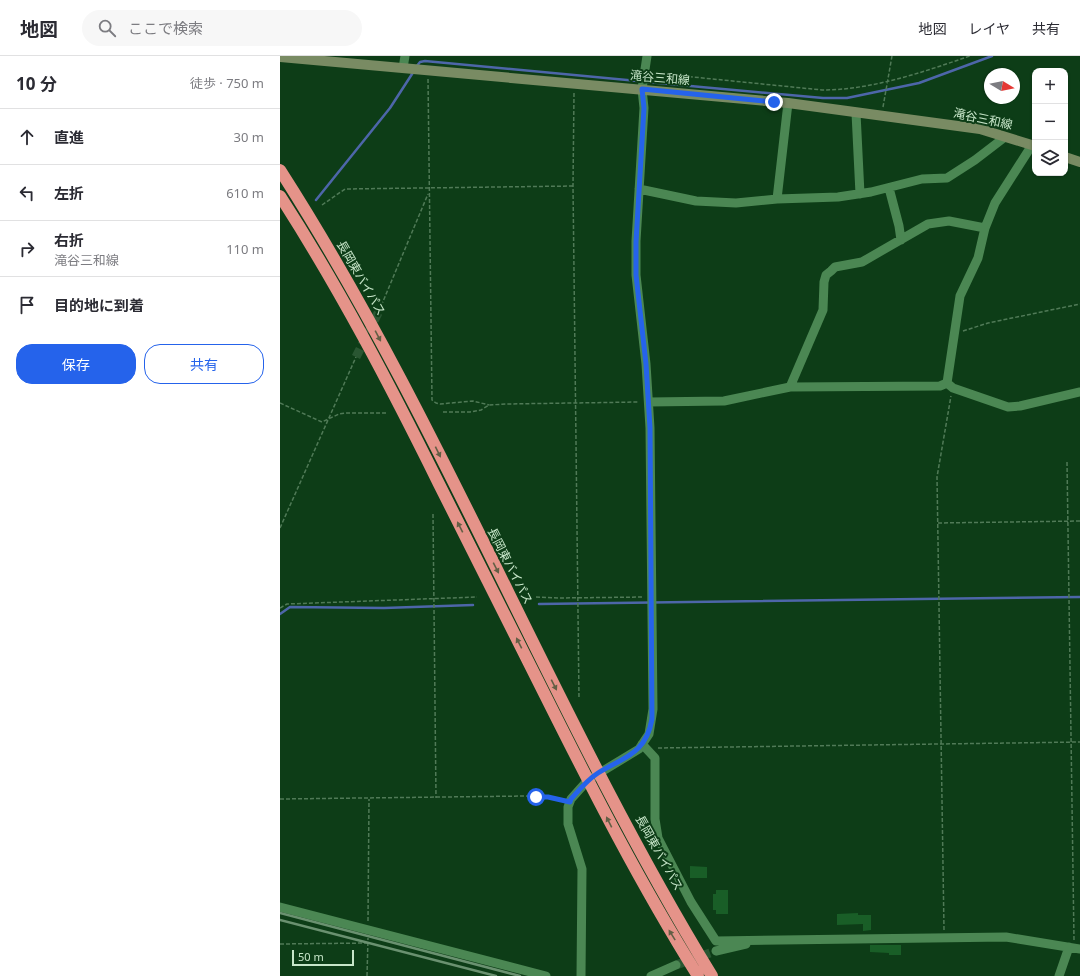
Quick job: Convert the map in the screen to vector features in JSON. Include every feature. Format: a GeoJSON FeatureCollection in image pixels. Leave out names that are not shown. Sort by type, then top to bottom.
{"type":"FeatureCollection","features":[{"type":"Feature","properties":{"kind":"highway"},"geometry":{"type":"LineString","coordinates":[[280,162],[373,314]]}},
{"type":"Feature","properties":{"kind":"highway","name":"長岡東バイパス"},"geometry":{"type":"LineString","coordinates":[[280,170],[373,314],[409,395],[598,773],[712,976]]}},
{"type":"Feature","properties":{"kind":"highway"},"geometry":{"type":"LineString","coordinates":[[280,196],[319,257],[398,400],[588,780],[646,891],[696,972]]}},
{"type":"Feature","properties":{"kind":"main road","name":"滝谷三和線"},"geometry":{"type":"LineString","coordinates":[[280,57],[788,103],[965,127],[1005,136],[1032,146]]}},
{"type":"Feature","properties":{"kind":"main road"},"geometry":{"type":"LineString","coordinates":[[1068,157],[1080,162]]}},
{"type":"Feature","properties":{"kind":"street"},"geometry":{"type":"LineString","coordinates":[[403,68],[405,56]]}},
{"type":"Feature","properties":{"kind":"street"},"geometry":{"type":"LineString","coordinates":[[581,976],[582,878],[580,861],[568,824],[567,811],[571,799],[588,780],[630,756],[642,744],[649,734],[653,710],[649,402],[636,275],[636,242],[644,108],[642,89],[647,56]]}},
{"type":"Feature","properties":{"kind":"street"},"geometry":{"type":"LineString","coordinates":[[777,199],[788,103]]}},
{"type":"Feature","properties":{"kind":"street"},"geometry":{"type":"LineString","coordinates":[[856,113],[860,194]]}},
{"type":"Feature","properties":{"kind":"street"},"geometry":{"type":"LineString","coordinates":[[639,189],[696,201],[736,203],[777,199],[831,198],[860,194],[922,179],[947,178],[975,160],[1005,136]]}},
{"type":"Feature","properties":{"kind":"street"},"geometry":{"type":"LineString","coordinates":[[950,386],[954,334],[960,296],[978,258],[985,228],[997,199],[1032,147]]}},
{"type":"Feature","properties":{"kind":"street"},"geometry":{"type":"LineString","coordinates":[[889,188],[901,240]]}},
{"type":"Feature","properties":{"kind":"street"},"geometry":{"type":"LineString","coordinates":[[790,386],[823,310],[824,282],[826,275],[836,267],[862,262],[928,224],[939,221],[964,223],[985,228]]}},
{"type":"Feature","properties":{"kind":"street"},"geometry":{"type":"LineString","coordinates":[[649,402],[724,401],[790,386],[950,386],[1008,407],[1020,406],[1080,392]]}},
{"type":"Feature","properties":{"kind":"street"},"geometry":{"type":"LineString","coordinates":[[642,744],[652,753],[655,758],[655,820],[658,838],[691,902],[716,941],[760,941],[817,938],[1006,937],[1074,948],[1059,976]]}},
{"type":"Feature","properties":{"kind":"street"},"geometry":{"type":"LineString","coordinates":[[280,907],[546,976]]}},
{"type":"Feature","properties":{"kind":"street"},"geometry":{"type":"LineString","coordinates":[[716,951],[760,941]]}},
{"type":"Feature","properties":{"kind":"street"},"geometry":{"type":"LineString","coordinates":[[651,976],[676,965]]}},
{"type":"Feature","properties":{"kind":"path"},"geometry":{"type":"LineString","coordinates":[[881,116],[888,85],[892,56]]}},
{"type":"Feature","properties":{"kind":"path"},"geometry":{"type":"LineString","coordinates":[[644,72],[822,90],[846,90],[933,69],[970,56]]}},
{"type":"Feature","properties":{"kind":"path"},"geometry":{"type":"LineString","coordinates":[[428,70],[432,400],[440,404],[473,401],[489,405],[649,402]]}},
{"type":"Feature","properties":{"kind":"path"},"geometry":{"type":"LineString","coordinates":[[574,84],[572,186],[579,699]]}},
{"type":"Feature","properties":{"kind":"path"},"geometry":{"type":"LineString","coordinates":[[322,205],[345,189],[572,186]]}},
{"type":"Feature","properties":{"kind":"path"},"geometry":{"type":"LineString","coordinates":[[373,314],[427,201],[429,189]]}},
{"type":"Feature","properties":{"kind":"path"},"geometry":{"type":"LineString","coordinates":[[954,334],[988,323],[1080,304]]}},
{"type":"Feature","properties":{"kind":"path"},"geometry":{"type":"LineString","coordinates":[[280,528],[356,356]]}},
{"type":"Feature","properties":{"kind":"path"},"geometry":{"type":"LineString","coordinates":[[944,938],[937,477],[950,386]]}},
{"type":"Feature","properties":{"kind":"path"},"geometry":{"type":"LineString","coordinates":[[280,403],[322,422],[339,414],[346,413],[388,413]]}},
{"type":"Feature","properties":{"kind":"path"},"geometry":{"type":"LineString","coordinates":[[443,412],[470,412],[481,410],[489,405]]}},
{"type":"Feature","properties":{"kind":"path"},"geometry":{"type":"LineString","coordinates":[[1067,462],[1074,948]]}},
{"type":"Feature","properties":{"kind":"path"},"geometry":{"type":"LineString","coordinates":[[433,514],[436,798]]}},
{"type":"Feature","properties":{"kind":"path"},"geometry":{"type":"LineString","coordinates":[[938,523],[1080,521]]}},
{"type":"Feature","properties":{"kind":"path"},"geometry":{"type":"LineString","coordinates":[[280,608],[287,604],[477,597]]}},
{"type":"Feature","properties":{"kind":"path"},"geometry":{"type":"LineString","coordinates":[[536,597],[652,597]]}},
{"type":"Feature","properties":{"kind":"path"},"geometry":{"type":"LineString","coordinates":[[652,753],[659,748],[1080,742]]}},
{"type":"Feature","properties":{"kind":"path"},"geometry":{"type":"LineString","coordinates":[[280,799],[548,797],[570,802]]}},
{"type":"Feature","properties":{"kind":"path"},"geometry":{"type":"LineString","coordinates":[[368,930],[369,799]]}},
{"type":"Feature","properties":{"kind":"path"},"geometry":{"type":"LineString","coordinates":[[280,944],[368,943],[367,976]]}},
{"type":"Feature","properties":{"kind":"building"},"geometry":{"type":"Polygon","coordinates":[[[690,866],[707,867],[707,878],[690,878],[690,866]]]}},
{"type":"Feature","properties":{"kind":"building"},"geometry":{"type":"Polygon","coordinates":[[[716,890],[728,890],[728,914],[716,914],[716,910],[713,910],[713,894],[716,894],[716,890]]]}},
{"type":"Feature","properties":{"kind":"building"},"geometry":{"type":"Polygon","coordinates":[[[858,913],[858,915],[871,915],[871,930],[863,931],[863,924],[837,925],[837,914],[858,913]]]}},
{"type":"Feature","properties":{"kind":"building"},"geometry":{"type":"Polygon","coordinates":[[[870,945],[901,945],[901,955],[870,952],[870,945]]]}},
{"type":"Feature","properties":{"kind":"waterway"},"geometry":{"type":"LineString","coordinates":[[416,67],[420,62],[425,61],[823,98],[847,98],[919,83],[992,56]]}},
{"type":"Feature","properties":{"kind":"waterway"},"geometry":{"type":"LineString","coordinates":[[316,200],[390,108],[414,71]]}},
{"type":"Feature","properties":{"kind":"waterway"},"geometry":{"type":"LineString","coordinates":[[539,604],[1080,597]]}},
{"type":"Feature","properties":{"kind":"waterway"},"geometry":{"type":"LineString","coordinates":[[280,614],[290,607],[384,608],[473,605]]}},
{"type":"Feature","properties":{"kind":"tunnel"},"geometry":{"type":"LineString","coordinates":[[356,357],[379,311]]}},
{"type":"Feature","properties":{"kind":"tunnel"},"geometry":{"type":"LineString","coordinates":[[676,965],[716,951]]}},
{"type":"Feature","properties":{"kind":"railway"},"geometry":{"type":"LineString","coordinates":[[280,913],[520,976]]}},
{"type":"Feature","properties":{"kind":"railway"},"geometry":{"type":"LineString","coordinates":[[280,920],[496,976]]}},
{"type":"Feature","properties":{"kind":"route"},"geometry":{"type":"LineString","coordinates":[[536,797],[548,797],[570,802],[588,780],[630,756],[638,749],[649,734],[651,726],[653,710],[653,656],[650,428],[646,364],[636,275],[636,242],[644,108],[642,89],[774,102]]}}]}
